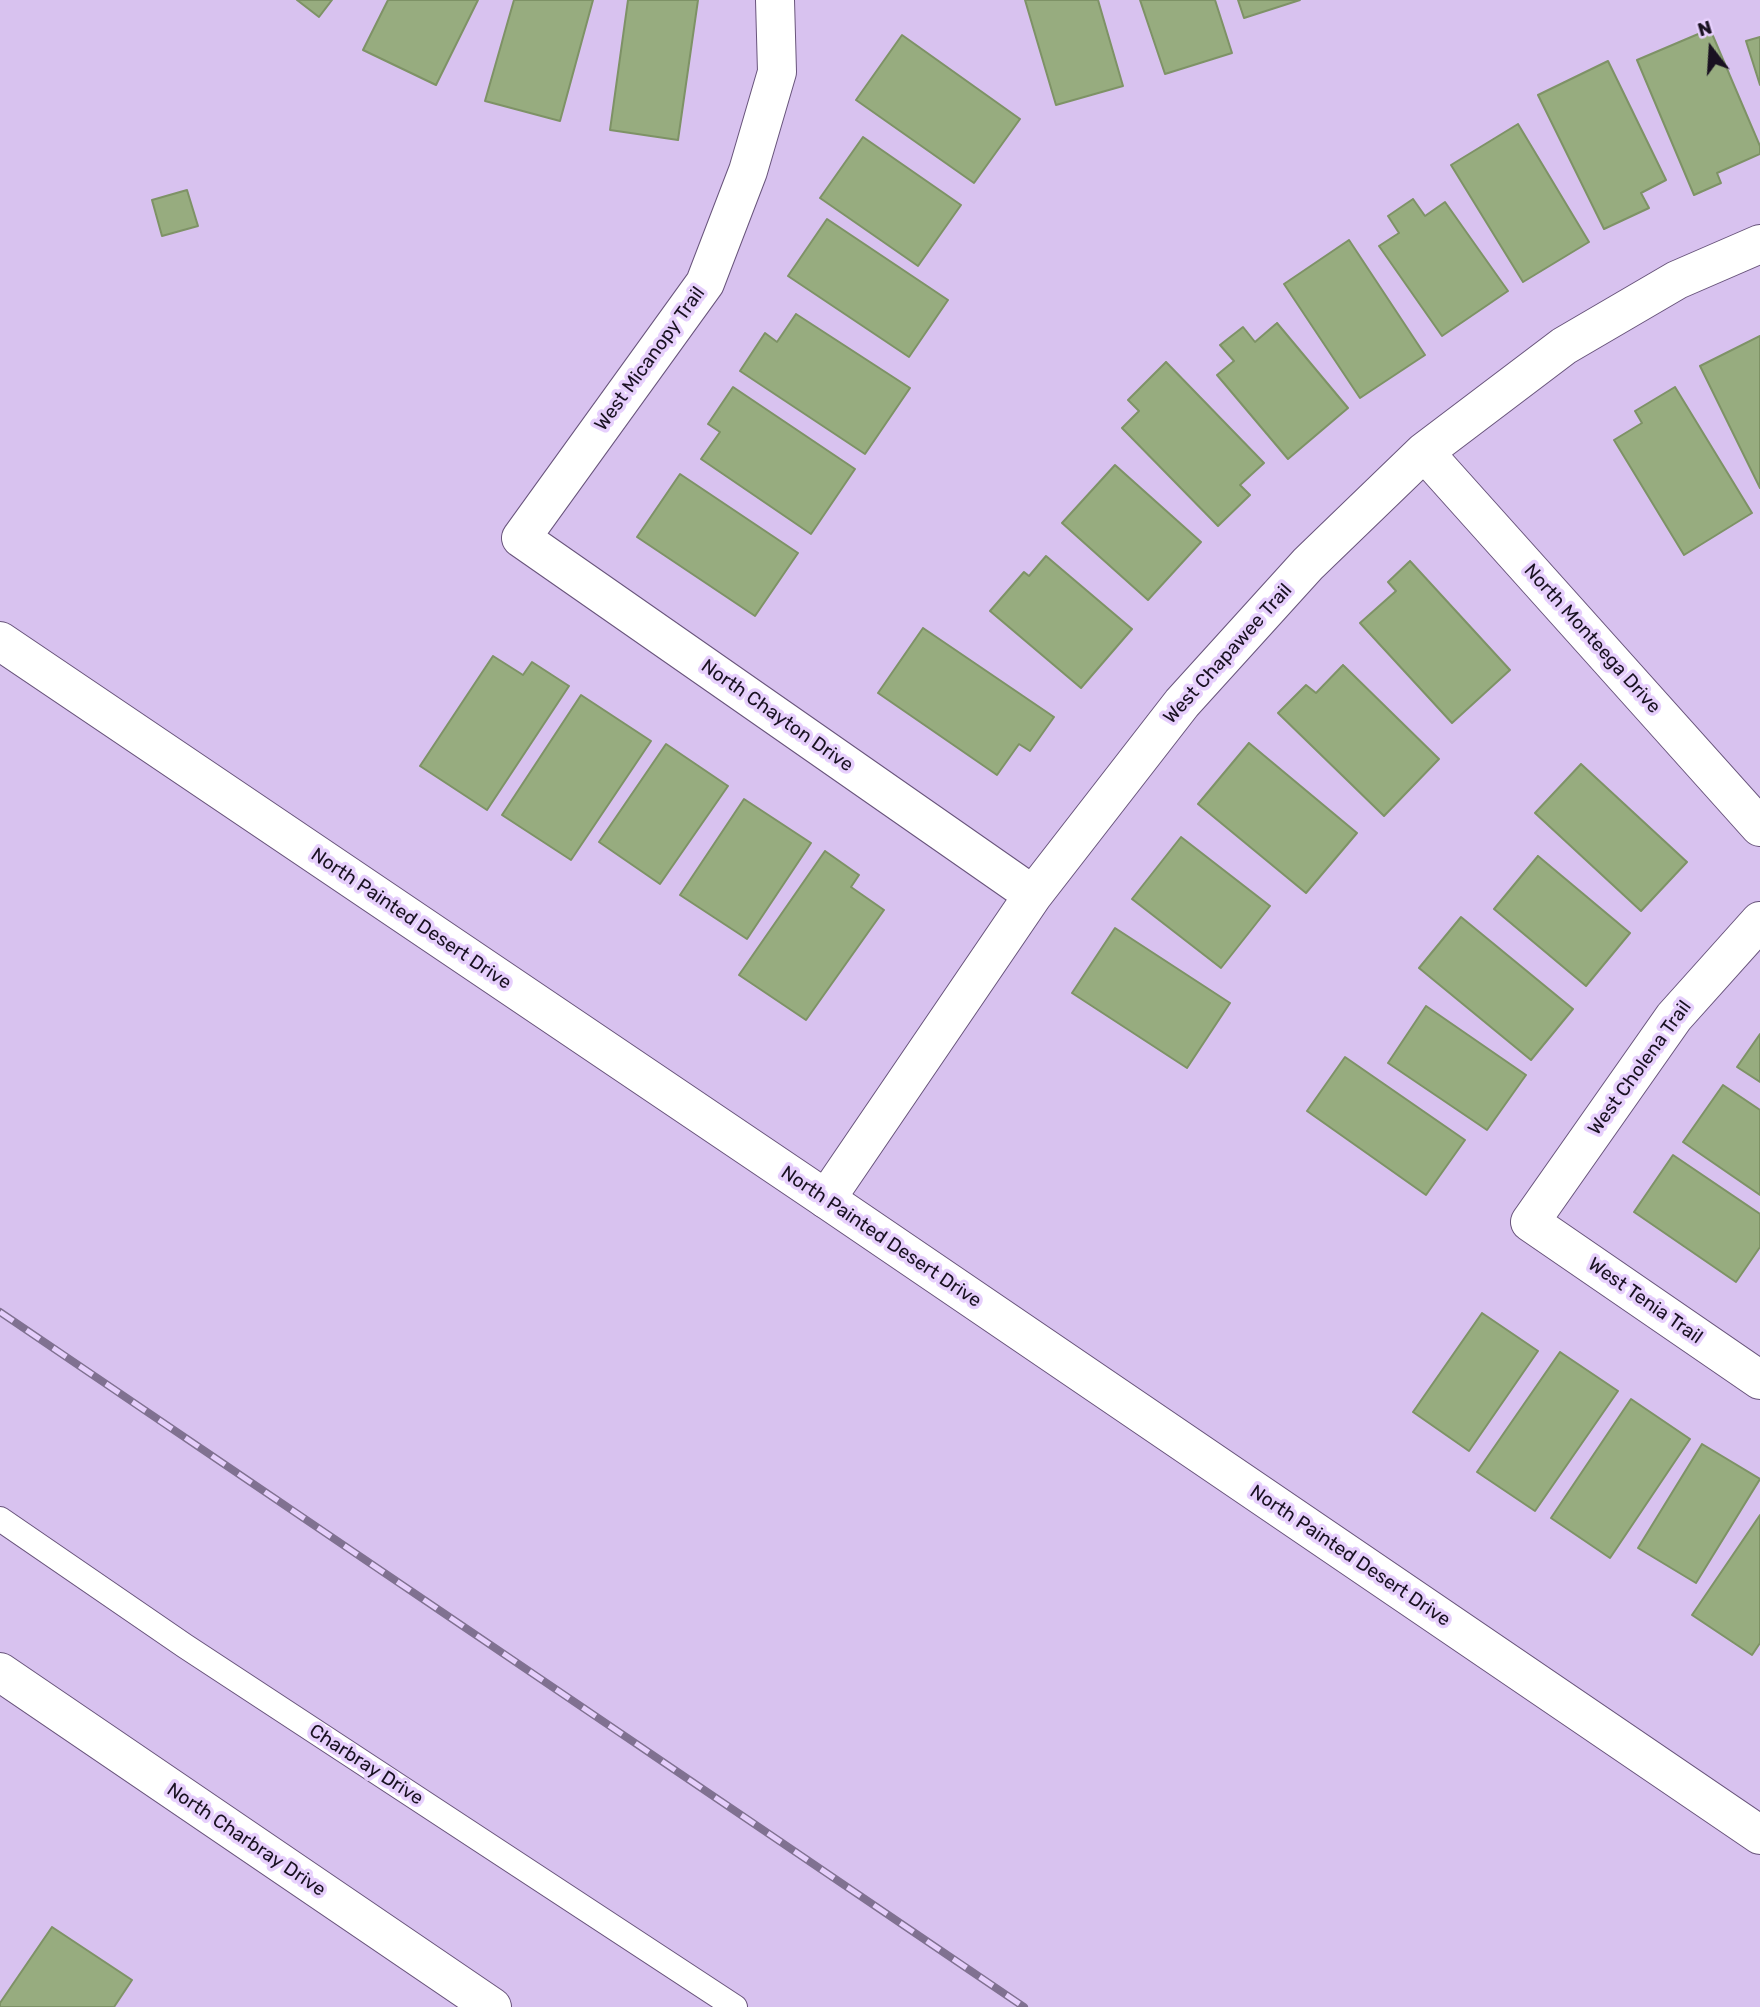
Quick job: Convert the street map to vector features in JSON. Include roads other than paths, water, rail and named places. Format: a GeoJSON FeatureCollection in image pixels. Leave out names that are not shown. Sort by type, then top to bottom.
{"type":"FeatureCollection","features":[{"type":"Feature","properties":{"kind":"street","name":"West Micanopy Trail"},"geometry":{"type":"LineString","coordinates":[[521,538],[705,283],[748,171],[777,72],[775,0]]}},
{"type":"Feature","properties":{"kind":"street","name":"West Chapawee Trail"},"geometry":{"type":"LineString","coordinates":[[826,1199],[1033,895],[1182,703],[1308,565],[1424,452],[1564,346],[1677,280],[1760,244]]}},
{"type":"Feature","properties":{"kind":"street","name":"North Monteega Drive"},"geometry":{"type":"LineString","coordinates":[[1424,452],[1760,827]]}},
{"type":"Feature","properties":{"kind":"street","name":"North Chayton Drive"},"geometry":{"type":"LineString","coordinates":[[521,538],[1033,895]]}},
{"type":"Feature","properties":{"kind":"street","name":"North Painted Desert Drive"},"geometry":{"type":"LineString","coordinates":[[0,641],[1760,1835]]}},
{"type":"Feature","properties":{"kind":"street","name":"West Cholena Trail"},"geometry":{"type":"LineString","coordinates":[[1530,1222],[1674,1017],[1760,921]]}},
{"type":"Feature","properties":{"kind":"street","name":"West Tenia Trail"},"geometry":{"type":"LineString","coordinates":[[1530,1222],[1760,1380]]}},
{"type":"Feature","properties":{"kind":"street","name":"North Charbray Drive"},"geometry":{"type":"LineString","coordinates":[[0,1672],[492,2007]]}},
{"type":"Feature","properties":{"kind":"lane","name":"Charbray Drive"},"geometry":{"type":"LineString","coordinates":[[0,1519],[185,1647],[735,2007]]}},
{"type":"Feature","properties":{"kind":"railway"},"geometry":{"type":"LineString","coordinates":[[0,1312],[1024,2007]]}}]}
